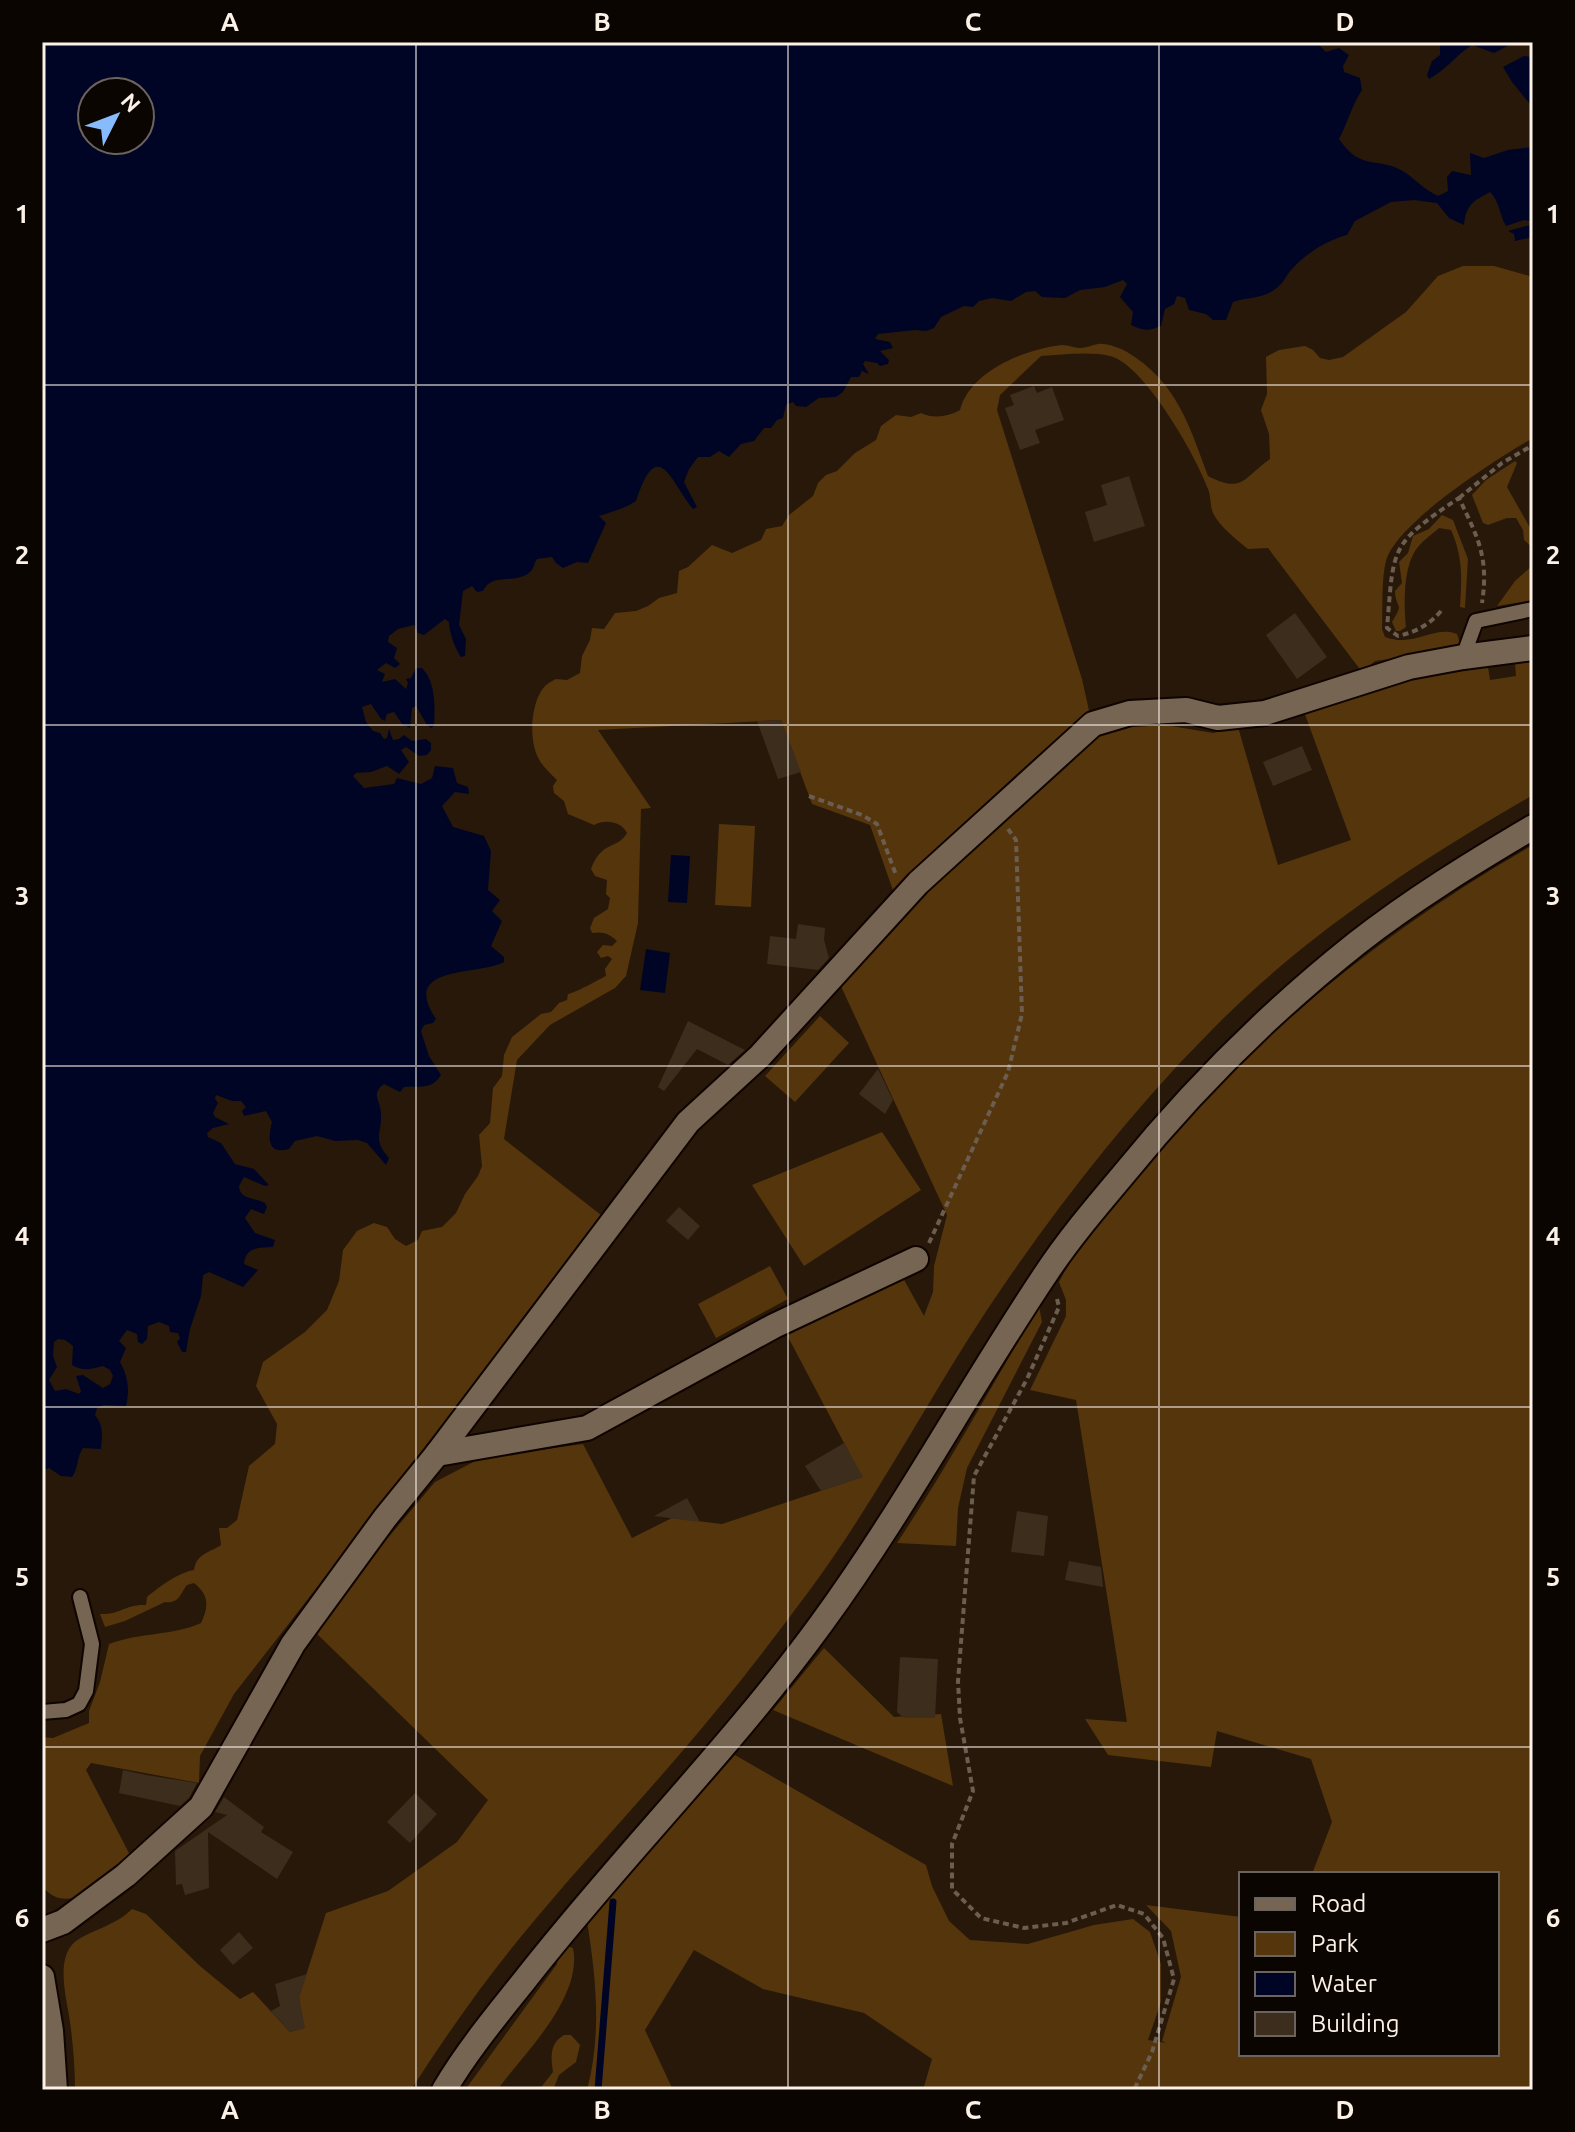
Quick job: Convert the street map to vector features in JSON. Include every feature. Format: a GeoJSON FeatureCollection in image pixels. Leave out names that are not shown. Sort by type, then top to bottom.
{"type":"FeatureCollection","features":[{"type":"Feature","properties":{"kind":"street"},"geometry":{"type":"LineString","coordinates":[[42,1930],[63,1922],[126,1875],[201,1807],[293,1644],[385,1518],[437,1454],[688,1122],[760,1056],[904,900],[996,810],[1093,724],[1130,713],[1186,710],[1218,718],[1265,713],[1409,667],[1533,648]]}},
{"type":"Feature","properties":{"kind":"street"},"geometry":{"type":"LineString","coordinates":[[444,2090],[462,2060],[572,1918],[729,1738],[821,1625],[898,1509],[1045,1274],[1076,1231],[1173,1113],[1276,1011],[1358,942],[1458,871],[1533,827]]}},
{"type":"Feature","properties":{"kind":"street"},"geometry":{"type":"LineString","coordinates":[[437,1454],[587,1428],[774,1326],[916,1259]]}},
{"type":"Feature","properties":{"kind":"street"},"geometry":{"type":"LineString","coordinates":[[42,1977],[51,2031],[55,2090]]}},
{"type":"Feature","properties":{"kind":"lane"},"geometry":{"type":"LineString","coordinates":[[1463,657],[1476,621],[1533,609]]}},
{"type":"Feature","properties":{"kind":"lane"},"geometry":{"type":"LineString","coordinates":[[42,1712],[66,1710],[79,1704],[86,1691],[92,1644],[80,1597]]}},
{"type":"Feature","properties":{"kind":"path"},"geometry":{"type":"LineString","coordinates":[[1441,611],[1429,625],[1407,634],[1398,636],[1387,628],[1392,573],[1402,541],[1502,463],[1533,445]]}},
{"type":"Feature","properties":{"kind":"path"},"geometry":{"type":"LineString","coordinates":[[1459,498],[1481,545],[1486,578],[1476,621]]}},
{"type":"Feature","properties":{"kind":"path"},"geometry":{"type":"LineString","coordinates":[[809,796],[862,815],[877,824],[904,900]]}},
{"type":"Feature","properties":{"kind":"path"},"geometry":{"type":"LineString","coordinates":[[916,1259],[926,1251],[1008,1072],[1022,1014],[1016,840],[996,810]]}},
{"type":"Feature","properties":{"kind":"path"},"geometry":{"type":"LineString","coordinates":[[1045,1274],[1059,1307],[1027,1379],[974,1476],[958,1681],[960,1718],[973,1791],[952,1844],[952,1889],[981,1918],[1024,1928],[1066,1923],[1117,1905],[1144,1914],[1163,1938],[1174,1979],[1152,2052],[1134,2090]]}},
{"type":"Feature","properties":{"kind":"green space"},"geometry":{"type":"Polygon","coordinates":[[[1463,266],[1494,266],[1533,277],[1533,438],[1497,460],[1428,511],[1408,529],[1386,561],[1382,629],[1385,637],[1406,640],[1449,632],[1457,634],[1460,643],[1454,650],[1375,661],[1362,672],[1268,548],[1248,549],[1220,523],[1213,513],[1208,489],[1193,456],[1167,413],[1138,375],[1110,356],[1041,356],[1000,395],[997,410],[1082,679],[1090,715],[1013,778],[895,896],[870,825],[812,804],[781,720],[598,730],[651,808],[641,809],[638,923],[626,976],[615,988],[550,1025],[517,1060],[504,1139],[601,1215],[470,1391],[234,1694],[200,1756],[199,1783],[91,1763],[86,1770],[130,1855],[88,1891],[64,1899],[53,1896],[42,1886],[42,1737],[53,1738],[89,1723],[89,1711],[109,1644],[201,1623],[206,1601],[203,1592],[194,1583],[187,1585],[176,1600],[125,1621],[105,1627],[100,1614],[146,1605],[147,1597],[152,1593],[176,1577],[194,1570],[200,1557],[221,1545],[219,1528],[227,1528],[237,1520],[249,1466],[275,1444],[277,1424],[256,1386],[263,1362],[305,1332],[327,1310],[339,1281],[343,1250],[357,1231],[374,1223],[387,1227],[395,1239],[406,1246],[418,1240],[422,1231],[442,1227],[456,1213],[482,1166],[479,1135],[490,1123],[493,1088],[502,1076],[504,1055],[512,1037],[541,1014],[551,1012],[567,1000],[568,994],[606,976],[605,969],[612,959],[608,956],[601,958],[597,952],[603,945],[612,946],[617,941],[600,932],[592,933],[590,928],[594,918],[608,909],[610,898],[606,894],[607,880],[595,876],[591,869],[605,849],[619,842],[627,833],[617,824],[594,825],[568,814],[564,801],[554,793],[553,786],[557,780],[536,753],[532,734],[540,693],[556,679],[567,680],[580,673],[582,656],[592,628],[604,629],[615,613],[636,611],[659,598],[677,593],[679,571],[688,567],[712,545],[732,553],[761,540],[766,529],[782,526],[789,515],[813,496],[818,483],[826,475],[837,471],[855,453],[876,440],[881,426],[896,415],[911,417],[921,413],[940,416],[960,410],[966,396],[987,373],[1016,357],[1047,347],[1113,346],[1144,364],[1170,391],[1179,406],[1208,476],[1236,484],[1270,459],[1269,434],[1261,410],[1267,394],[1266,357],[1279,350],[1305,346],[1320,358],[1343,357],[1406,312],[1438,276],[1463,266]]]}},
{"type":"Feature","properties":{"kind":"green space"},"geometry":{"type":"Polygon","coordinates":[[[1515,461],[1517,463],[1507,487],[1533,533],[1533,548],[1524,540],[1523,530],[1516,518],[1488,525],[1483,523],[1472,495],[1486,480],[1515,461]]]}},
{"type":"Feature","properties":{"kind":"green space"},"geometry":{"type":"Polygon","coordinates":[[[1442,515],[1453,520],[1468,559],[1465,608],[1460,607],[1458,549],[1451,530],[1439,528],[1420,545],[1411,559],[1405,588],[1406,627],[1396,631],[1392,622],[1399,608],[1395,591],[1402,583],[1399,562],[1408,553],[1413,536],[1429,529],[1442,515]]]}},
{"type":"Feature","properties":{"kind":"green space"},"geometry":{"type":"Polygon","coordinates":[[[1533,565],[1533,600],[1497,606],[1515,581],[1533,565]]]}},
{"type":"Feature","properties":{"kind":"green space"},"geometry":{"type":"Polygon","coordinates":[[[1533,660],[1533,795],[1360,904],[1279,967],[1205,1037],[1126,1124],[1053,1216],[982,1317],[863,1512],[800,1603],[741,1681],[505,1957],[456,2022],[411,2090],[75,2090],[64,1966],[71,1946],[79,1939],[113,1923],[132,1909],[146,1914],[240,1999],[253,1992],[290,2032],[304,2028],[299,1997],[326,1913],[388,1891],[457,1842],[488,1800],[315,1632],[435,1482],[481,1458],[583,1444],[632,1538],[672,1518],[722,1524],[862,1477],[787,1335],[902,1276],[924,1316],[933,1292],[934,1266],[947,1215],[839,982],[1008,811],[1106,731],[1141,721],[1213,733],[1238,727],[1278,865],[1351,840],[1303,709],[1381,684],[1488,667],[1490,680],[1516,676],[1515,663],[1533,660]]]}},
{"type":"Feature","properties":{"kind":"green space"},"geometry":{"type":"Polygon","coordinates":[[[719,824],[755,826],[751,907],[715,905],[719,824]]]}},
{"type":"Feature","properties":{"kind":"green space"},"geometry":{"type":"Polygon","coordinates":[[[1533,845],[1533,2090],[923,2090],[932,2059],[864,2013],[763,1989],[694,1950],[645,2030],[673,2090],[587,2090],[595,2048],[596,2006],[587,1921],[735,1755],[926,1865],[932,1886],[949,1921],[970,1940],[1028,1944],[1094,1925],[1133,1919],[1150,1932],[1161,1964],[1161,2002],[1148,2040],[1166,2043],[1162,2041],[1181,1977],[1171,1931],[1146,1905],[1239,1917],[1239,2056],[1499,2056],[1499,1872],[1313,1872],[1332,1822],[1311,1759],[1217,1731],[1211,1767],[1108,1755],[1085,1719],[1127,1722],[1076,1400],[1030,1390],[1066,1316],[1066,1300],[1059,1282],[1103,1216],[1176,1129],[1221,1082],[1318,994],[1422,914],[1533,845]]]}},
{"type":"Feature","properties":{"kind":"green space"},"geometry":{"type":"Polygon","coordinates":[[[820,1016],[849,1043],[795,1102],[765,1076],[820,1016]]]}},
{"type":"Feature","properties":{"kind":"green space"},"geometry":{"type":"Polygon","coordinates":[[[882,1132],[921,1190],[804,1266],[752,1185],[882,1132]]]}},
{"type":"Feature","properties":{"kind":"green space"},"geometry":{"type":"Polygon","coordinates":[[[770,1266],[788,1299],[716,1338],[698,1304],[770,1266]]]}},
{"type":"Feature","properties":{"kind":"green space"},"geometry":{"type":"Polygon","coordinates":[[[1039,1306],[1042,1322],[967,1468],[958,1508],[956,1546],[897,1543],[952,1455],[1039,1306]]]}},
{"type":"Feature","properties":{"kind":"green space"},"geometry":{"type":"Polygon","coordinates":[[[824,1648],[894,1717],[941,1714],[953,1786],[773,1710],[824,1648]]]}},
{"type":"Feature","properties":{"kind":"green space"},"geometry":{"type":"Polygon","coordinates":[[[564,1945],[573,1948],[574,1967],[569,1986],[549,2024],[497,2090],[465,2090],[557,1964],[558,1953],[564,1945]]]}},
{"type":"Feature","properties":{"kind":"green space"},"geometry":{"type":"Polygon","coordinates":[[[564,2035],[571,2035],[580,2045],[576,2062],[559,2075],[553,2090],[539,2090],[553,2072],[553,2047],[564,2035]]]}},
{"type":"Feature","properties":{"kind":"water"},"geometry":{"type":"Polygon","coordinates":[[[42,42],[1316,42],[1326,52],[1339,48],[1349,55],[1343,66],[1344,72],[1360,78],[1362,90],[1339,139],[1363,160],[1396,168],[1438,196],[1448,191],[1447,177],[1452,171],[1471,175],[1470,153],[1484,158],[1508,150],[1533,147],[1533,237],[1515,241],[1514,234],[1508,231],[1530,225],[1530,221],[1506,226],[1490,192],[1471,204],[1464,225],[1449,218],[1437,203],[1414,200],[1391,202],[1355,221],[1347,235],[1326,243],[1306,256],[1274,290],[1233,302],[1226,320],[1213,320],[1206,314],[1189,310],[1185,298],[1177,296],[1174,304],[1165,309],[1161,326],[1146,330],[1135,327],[1131,325],[1133,312],[1120,297],[1127,284],[1123,280],[1105,287],[1080,290],[1065,298],[1042,297],[1035,291],[1026,292],[1011,301],[992,298],[941,317],[934,328],[926,331],[878,334],[875,339],[890,342],[893,348],[880,351],[889,360],[888,364],[880,366],[865,361],[863,364],[869,374],[862,371],[859,377],[851,377],[843,392],[836,397],[819,398],[806,407],[796,406],[793,402],[786,405],[783,418],[771,428],[764,428],[754,441],[741,444],[729,457],[719,451],[710,457],[698,457],[684,482],[697,507],[693,509],[671,476],[658,467],[651,470],[636,501],[599,516],[606,523],[588,563],[577,562],[563,568],[552,557],[537,559],[531,571],[524,576],[492,582],[483,591],[477,592],[472,586],[463,591],[459,625],[466,639],[465,656],[459,654],[449,622],[445,619],[424,635],[418,633],[414,625],[398,629],[389,636],[388,642],[397,648],[394,658],[400,664],[395,668],[386,663],[377,670],[385,674],[382,682],[395,679],[406,689],[406,679],[411,678],[416,668],[422,668],[432,687],[434,726],[431,728],[427,725],[416,706],[412,708],[410,728],[402,724],[394,712],[387,714],[385,721],[381,719],[371,704],[362,707],[366,722],[384,739],[389,729],[393,740],[404,735],[412,741],[426,739],[431,743],[431,750],[427,755],[419,756],[406,747],[401,750],[409,762],[399,774],[387,766],[353,776],[364,788],[394,784],[397,778],[421,784],[432,778],[435,766],[453,768],[457,783],[468,787],[469,794],[455,792],[442,806],[453,827],[484,836],[491,851],[488,890],[500,900],[492,911],[502,921],[491,946],[504,957],[504,962],[447,975],[435,980],[428,989],[427,1001],[436,1019],[424,1025],[421,1031],[429,1056],[441,1075],[429,1085],[404,1087],[400,1092],[384,1084],[378,1091],[381,1109],[379,1141],[389,1158],[386,1165],[367,1143],[358,1140],[335,1141],[317,1136],[295,1141],[289,1149],[276,1150],[271,1144],[272,1122],[266,1111],[244,1116],[242,1111],[246,1107],[241,1101],[216,1095],[218,1103],[213,1113],[229,1124],[213,1128],[207,1133],[208,1137],[221,1143],[235,1164],[254,1169],[269,1185],[244,1177],[239,1186],[245,1196],[265,1203],[264,1214],[251,1209],[245,1218],[255,1233],[275,1240],[273,1247],[254,1249],[247,1254],[244,1264],[258,1270],[243,1287],[209,1272],[203,1275],[201,1296],[186,1352],[182,1352],[177,1342],[180,1338],[178,1333],[170,1332],[169,1326],[159,1322],[148,1326],[147,1339],[142,1344],[138,1342],[137,1334],[127,1330],[119,1341],[126,1348],[120,1362],[128,1383],[126,1406],[104,1405],[97,1408],[95,1415],[101,1427],[101,1449],[83,1448],[72,1477],[61,1476],[49,1468],[42,1471],[42,42]],[[65,1340],[54,1342],[53,1356],[57,1367],[49,1380],[55,1391],[66,1389],[79,1394],[81,1391],[76,1376],[83,1375],[103,1388],[110,1384],[113,1376],[103,1366],[84,1369],[72,1365],[73,1346],[65,1340]]]}},
{"type":"Feature","properties":{"kind":"water"},"geometry":{"type":"Polygon","coordinates":[[[1440,42],[1515,42],[1494,53],[1472,45],[1429,79],[1427,75],[1432,61],[1440,55],[1440,42]]]}},
{"type":"Feature","properties":{"kind":"water"},"geometry":{"type":"Polygon","coordinates":[[[1524,56],[1533,57],[1533,108],[1503,67],[1524,56]]]}},
{"type":"Feature","properties":{"kind":"water"},"geometry":{"type":"Polygon","coordinates":[[[671,855],[690,856],[687,903],[668,902],[671,855]]]}},
{"type":"Feature","properties":{"kind":"water"},"geometry":{"type":"Polygon","coordinates":[[[646,949],[670,953],[665,993],[640,990],[646,949]]]}},
{"type":"Feature","properties":{"kind":"building"},"geometry":{"type":"Polygon","coordinates":[[[1034,386],[1037,393],[1052,387],[1064,420],[1035,430],[1040,443],[1020,450],[1005,408],[1014,405],[1010,395],[1034,386]]]}},
{"type":"Feature","properties":{"kind":"building"},"geometry":{"type":"Polygon","coordinates":[[[1129,476],[1145,526],[1094,542],[1085,512],[1107,505],[1101,485],[1129,476]]]}},
{"type":"Feature","properties":{"kind":"building"},"geometry":{"type":"Polygon","coordinates":[[[1295,613],[1327,657],[1297,679],[1266,635],[1295,613]]]}},
{"type":"Feature","properties":{"kind":"building"},"geometry":{"type":"Polygon","coordinates":[[[781,720],[801,772],[778,779],[757,721],[781,720]]]}},
{"type":"Feature","properties":{"kind":"building"},"geometry":{"type":"Polygon","coordinates":[[[1302,746],[1312,770],[1273,786],[1263,762],[1302,746]]]}},
{"type":"Feature","properties":{"kind":"building"},"geometry":{"type":"Polygon","coordinates":[[[798,924],[825,928],[824,940],[829,958],[818,970],[767,964],[770,936],[796,939],[798,924]]]}},
{"type":"Feature","properties":{"kind":"building"},"geometry":{"type":"Polygon","coordinates":[[[688,1021],[745,1050],[728,1065],[697,1049],[664,1091],[658,1087],[688,1021]]]}},
{"type":"Feature","properties":{"kind":"building"},"geometry":{"type":"Polygon","coordinates":[[[878,1069],[893,1100],[885,1114],[859,1094],[878,1069]]]}},
{"type":"Feature","properties":{"kind":"building"},"geometry":{"type":"Polygon","coordinates":[[[679,1207],[700,1226],[688,1240],[666,1221],[679,1207]]]}},
{"type":"Feature","properties":{"kind":"building"},"geometry":{"type":"Polygon","coordinates":[[[844,1443],[863,1477],[821,1491],[805,1466],[844,1443]]]}},
{"type":"Feature","properties":{"kind":"building"},"geometry":{"type":"Polygon","coordinates":[[[687,1498],[700,1522],[654,1516],[687,1498]]]}},
{"type":"Feature","properties":{"kind":"building"},"geometry":{"type":"Polygon","coordinates":[[[1017,1511],[1048,1516],[1044,1556],[1011,1552],[1017,1511]]]}},
{"type":"Feature","properties":{"kind":"building"},"geometry":{"type":"Polygon","coordinates":[[[1069,1561],[1101,1567],[1103,1587],[1065,1580],[1069,1561]]]}},
{"type":"Feature","properties":{"kind":"building"},"geometry":{"type":"Polygon","coordinates":[[[900,1657],[938,1659],[935,1718],[904,1718],[897,1712],[900,1657]]]}},
{"type":"Feature","properties":{"kind":"building"},"geometry":{"type":"Polygon","coordinates":[[[123,1770],[197,1783],[189,1798],[180,1806],[119,1793],[123,1770]]]}},
{"type":"Feature","properties":{"kind":"building"},"geometry":{"type":"Polygon","coordinates":[[[415,1793],[437,1814],[410,1843],[387,1822],[415,1793]]]}},
{"type":"Feature","properties":{"kind":"building"},"geometry":{"type":"Polygon","coordinates":[[[224,1797],[264,1827],[261,1832],[293,1852],[277,1879],[208,1832],[209,1888],[185,1895],[182,1884],[176,1885],[175,1851],[227,1815],[215,1812],[224,1797]]]}},
{"type":"Feature","properties":{"kind":"building"},"geometry":{"type":"Polygon","coordinates":[[[239,1932],[253,1948],[233,1965],[220,1950],[239,1932]]]}},
{"type":"Feature","properties":{"kind":"building"},"geometry":{"type":"Polygon","coordinates":[[[307,1974],[299,1997],[305,2028],[290,2032],[271,2011],[280,2006],[275,1984],[307,1974]]]}},
{"type":"Feature","properties":{"kind":"waterway"},"geometry":{"type":"LineString","coordinates":[[598,2090],[613,1902]]}}]}
